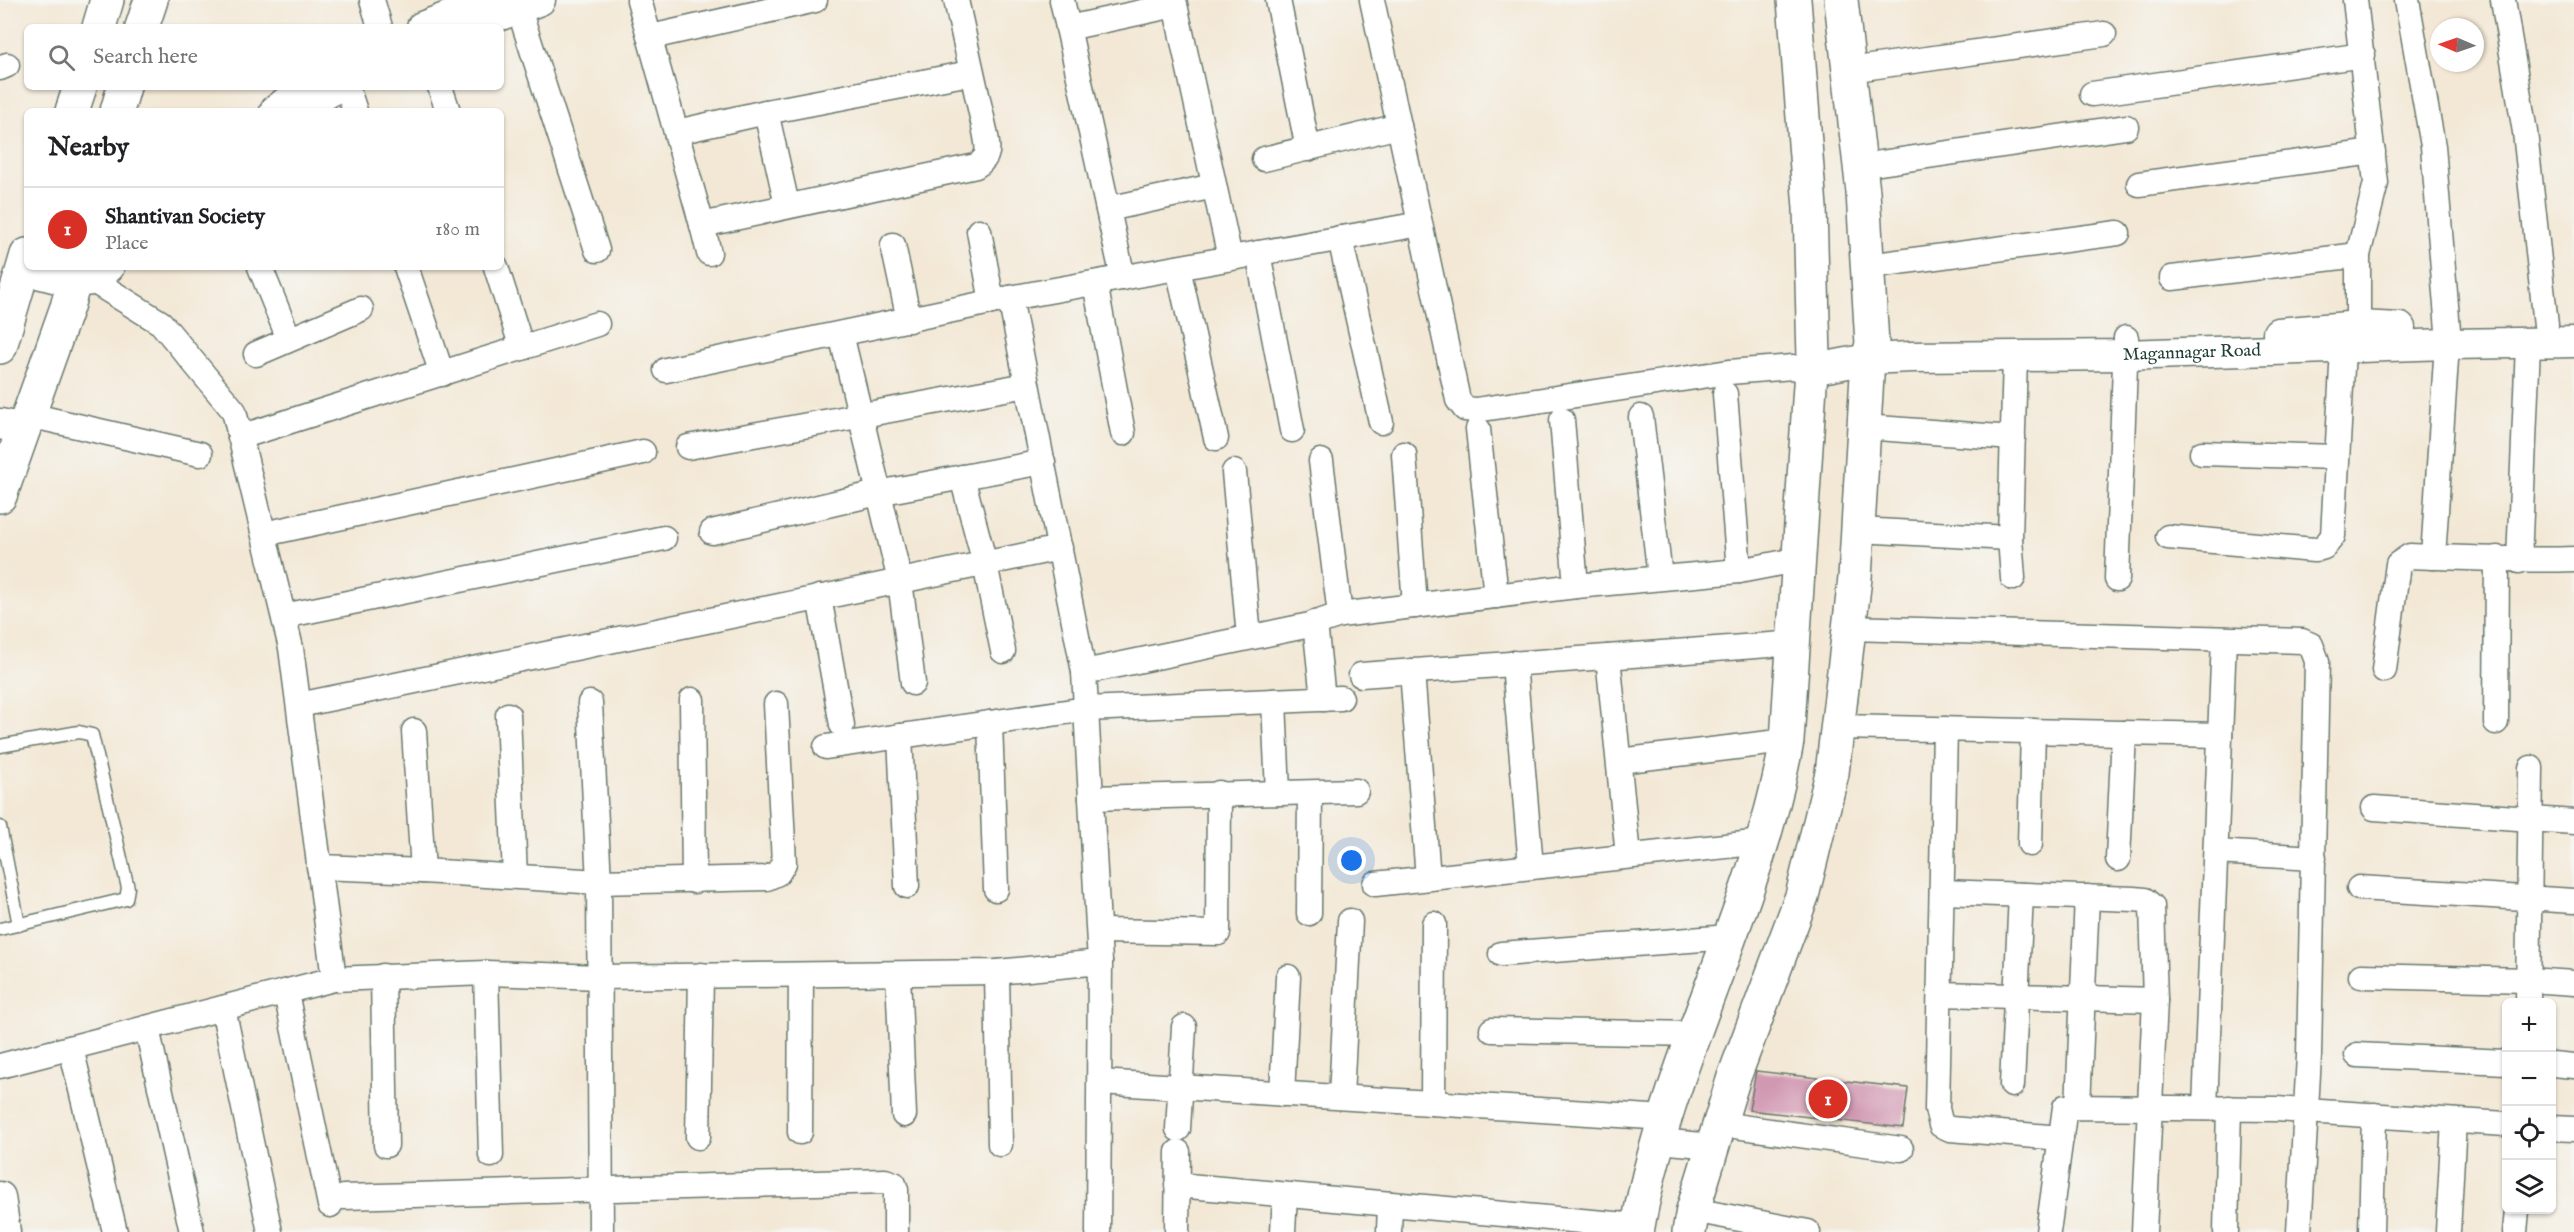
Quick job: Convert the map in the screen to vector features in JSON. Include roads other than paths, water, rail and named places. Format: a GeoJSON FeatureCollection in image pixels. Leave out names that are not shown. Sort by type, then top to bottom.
{"type":"FeatureCollection","features":[{"type":"Feature","properties":{"kind":"main road"},"geometry":{"type":"LineString","coordinates":[[100,24],[107,0]]}},
{"type":"Feature","properties":{"kind":"main road"},"geometry":{"type":"LineString","coordinates":[[143,24],[151,0]]}},
{"type":"Feature","properties":{"kind":"main road"},"geometry":{"type":"LineString","coordinates":[[1638,1229],[1663,1130],[1762,842],[1782,773],[1787,741],[1801,559],[1810,208],[1794,0]]}},
{"type":"Feature","properties":{"kind":"main road"},"geometry":{"type":"LineString","coordinates":[[1691,1221],[1734,1077],[1802,896],[1832,773],[1858,530],[1870,352],[1868,266],[1860,166],[1841,0]]}},
{"type":"Feature","properties":{"kind":"main road"},"geometry":{"type":"LineString","coordinates":[[73,108],[79,90]]}},
{"type":"Feature","properties":{"kind":"main road"},"geometry":{"type":"LineString","coordinates":[[118,108],[123,90]]}},
{"type":"Feature","properties":{"kind":"main road"},"geometry":{"type":"LineString","coordinates":[[0,347],[24,265]]}},
{"type":"Feature","properties":{"kind":"main road"},"geometry":{"type":"LineString","coordinates":[[0,496],[7,458],[18,422],[67,307],[88,274]]}},
{"type":"Feature","properties":{"kind":"street"},"geometry":{"type":"LineString","coordinates":[[372,0],[379,24]]}},
{"type":"Feature","properties":{"kind":"street"},"geometry":{"type":"LineString","coordinates":[[430,24],[491,0]]}},
{"type":"Feature","properties":{"kind":"street"},"geometry":{"type":"LineString","coordinates":[[639,0],[709,254]]}},
{"type":"Feature","properties":{"kind":"street"},"geometry":{"type":"LineString","coordinates":[[651,37],[815,0]]}},
{"type":"Feature","properties":{"kind":"street"},"geometry":{"type":"LineString","coordinates":[[702,225],[976,166],[985,160],[988,151],[985,131],[970,74],[956,0]]}},
{"type":"Feature","properties":{"kind":"street"},"geometry":{"type":"LineString","coordinates":[[1062,0],[1123,278]]}},
{"type":"Feature","properties":{"kind":"street"},"geometry":{"type":"LineString","coordinates":[[1278,0],[1308,149]]}},
{"type":"Feature","properties":{"kind":"street"},"geometry":{"type":"LineString","coordinates":[[1372,0],[1458,400],[1465,409],[1476,410],[1729,372],[1806,365],[1870,352]]}},
{"type":"Feature","properties":{"kind":"street"},"geometry":{"type":"LineString","coordinates":[[2168,537],[2314,550],[2324,547],[2333,536],[2336,457],[2353,341],[2358,255],[2376,183],[2355,0]]}},
{"type":"Feature","properties":{"kind":"street"},"geometry":{"type":"LineString","coordinates":[[2408,0],[2433,146],[2447,337],[2433,557]]}},
{"type":"Feature","properties":{"kind":"street"},"geometry":{"type":"LineString","coordinates":[[2496,722],[2508,559],[2549,331],[2525,132],[2503,0]]}},
{"type":"Feature","properties":{"kind":"street"},"geometry":{"type":"LineString","coordinates":[[476,24],[525,3],[597,250]]}},
{"type":"Feature","properties":{"kind":"street"},"geometry":{"type":"LineString","coordinates":[[1068,28],[1175,3],[1230,258]]}},
{"type":"Feature","properties":{"kind":"street"},"geometry":{"type":"LineString","coordinates":[[1849,70],[2104,34]]}},
{"type":"Feature","properties":{"kind":"street"},"geometry":{"type":"LineString","coordinates":[[2092,93],[2363,55]]}},
{"type":"Feature","properties":{"kind":"street"},"geometry":{"type":"LineString","coordinates":[[677,132],[766,112],[970,74]]}},
{"type":"Feature","properties":{"kind":"street"},"geometry":{"type":"LineString","coordinates":[[279,108],[301,90]]}},
{"type":"Feature","properties":{"kind":"street"},"geometry":{"type":"LineString","coordinates":[[305,108],[332,90]]}},
{"type":"Feature","properties":{"kind":"street"},"geometry":{"type":"LineString","coordinates":[[348,90],[354,108]]}},
{"type":"Feature","properties":{"kind":"street"},"geometry":{"type":"LineString","coordinates":[[441,90],[447,108]]}},
{"type":"Feature","properties":{"kind":"street"},"geometry":{"type":"LineString","coordinates":[[766,112],[787,205]]}},
{"type":"Feature","properties":{"kind":"street"},"geometry":{"type":"LineString","coordinates":[[1264,159],[1399,126]]}},
{"type":"Feature","properties":{"kind":"street"},"geometry":{"type":"LineString","coordinates":[[1860,166],[2126,127]]}},
{"type":"Feature","properties":{"kind":"street"},"geometry":{"type":"LineString","coordinates":[[2139,184],[2373,152]]}},
{"type":"Feature","properties":{"kind":"street"},"geometry":{"type":"LineString","coordinates":[[1108,209],[1214,186]]}},
{"type":"Feature","properties":{"kind":"street"},"geometry":{"type":"LineString","coordinates":[[666,370],[1001,300],[1420,224]]}},
{"type":"Feature","properties":{"kind":"street"},"geometry":{"type":"LineString","coordinates":[[979,231],[1027,385],[1084,672],[1100,962],[1098,1232]]}},
{"type":"Feature","properties":{"kind":"street"},"geometry":{"type":"LineString","coordinates":[[1868,266],[2118,233]]}},
{"type":"Feature","properties":{"kind":"street"},"geometry":{"type":"LineString","coordinates":[[1340,238],[1381,422]]}},
{"type":"Feature","properties":{"kind":"street"},"geometry":{"type":"LineString","coordinates":[[893,245],[909,320]]}},
{"type":"Feature","properties":{"kind":"street"},"geometry":{"type":"LineString","coordinates":[[1258,253],[1292,430]]}},
{"type":"Feature","properties":{"kind":"street"},"geometry":{"type":"LineString","coordinates":[[2172,278],[2358,255]]}},
{"type":"Feature","properties":{"kind":"street"},"geometry":{"type":"LineString","coordinates":[[1178,268],[1216,438]]}},
{"type":"Feature","properties":{"kind":"street"},"geometry":{"type":"LineString","coordinates":[[67,270],[88,274],[161,323],[234,411],[291,648],[333,979]]}},
{"type":"Feature","properties":{"kind":"street"},"geometry":{"type":"LineString","coordinates":[[261,270],[289,339]]}},
{"type":"Feature","properties":{"kind":"street"},"geometry":{"type":"LineString","coordinates":[[407,270],[442,374]]}},
{"type":"Feature","properties":{"kind":"street"},"geometry":{"type":"LineString","coordinates":[[497,270],[522,348]]}},
{"type":"Feature","properties":{"kind":"street"},"geometry":{"type":"LineString","coordinates":[[1095,283],[1123,433]]}},
{"type":"Feature","properties":{"kind":"street"},"geometry":{"type":"LineString","coordinates":[[256,354],[361,309]]}},
{"type":"Feature","properties":{"kind":"street"},"geometry":{"type":"LineString","coordinates":[[240,437],[597,324]]}},
{"type":"Feature","properties":{"kind":"street","name":"Magannagar Road"},"geometry":{"type":"LineString","coordinates":[[1870,352],[2015,357],[2234,337],[2353,341],[2549,331],[2574,342]]}},
{"type":"Feature","properties":{"kind":"street"},"geometry":{"type":"LineString","coordinates":[[841,334],[900,581],[913,683]]}},
{"type":"Feature","properties":{"kind":"street"},"geometry":{"type":"LineString","coordinates":[[2117,579],[2124,347]]}},
{"type":"Feature","properties":{"kind":"street","name":"Magannagar Road"},"geometry":{"type":"LineString","coordinates":[[1870,352],[2124,347]]}},
{"type":"Feature","properties":{"kind":"street"},"geometry":{"type":"LineString","coordinates":[[2013,578],[2010,538],[2015,357]]}},
{"type":"Feature","properties":{"kind":"street"},"geometry":{"type":"LineString","coordinates":[[688,447],[1027,385]]}},
{"type":"Feature","properties":{"kind":"street"},"geometry":{"type":"LineString","coordinates":[[1725,394],[1739,572]]}},
{"type":"Feature","properties":{"kind":"street"},"geometry":{"type":"LineString","coordinates":[[1641,417],[1660,577]]}},
{"type":"Feature","properties":{"kind":"street"},"geometry":{"type":"LineString","coordinates":[[1562,420],[1576,586]]}},
{"type":"Feature","properties":{"kind":"street"},"geometry":{"type":"LineString","coordinates":[[18,422],[200,454]]}},
{"type":"Feature","properties":{"kind":"street"},"geometry":{"type":"LineString","coordinates":[[1864,427],[2013,438]]}},
{"type":"Feature","properties":{"kind":"street"},"geometry":{"type":"LineString","coordinates":[[1478,429],[1496,596]]}},
{"type":"Feature","properties":{"kind":"street"},"geometry":{"type":"LineString","coordinates":[[264,534],[643,452]]}},
{"type":"Feature","properties":{"kind":"street"},"geometry":{"type":"LineString","coordinates":[[2202,453],[2336,457]]}},
{"type":"Feature","properties":{"kind":"street"},"geometry":{"type":"LineString","coordinates":[[1404,454],[1415,606]]}},
{"type":"Feature","properties":{"kind":"street"},"geometry":{"type":"LineString","coordinates":[[1321,461],[1340,615]]}},
{"type":"Feature","properties":{"kind":"street"},"geometry":{"type":"LineString","coordinates":[[712,532],[878,493],[1042,462]]}},
{"type":"Feature","properties":{"kind":"street"},"geometry":{"type":"LineString","coordinates":[[1234,472],[1249,637]]}},
{"type":"Feature","properties":{"kind":"street"},"geometry":{"type":"LineString","coordinates":[[962,477],[985,564],[1003,651]]}},
{"type":"Feature","properties":{"kind":"street"},"geometry":{"type":"LineString","coordinates":[[1858,530],[2010,538]]}},
{"type":"Feature","properties":{"kind":"street"},"geometry":{"type":"LineString","coordinates":[[284,616],[664,538]]}},
{"type":"Feature","properties":{"kind":"street"},"geometry":{"type":"LineString","coordinates":[[299,705],[1059,548]]}},
{"type":"Feature","properties":{"kind":"street"},"geometry":{"type":"LineString","coordinates":[[2384,670],[2398,564],[2410,556],[2574,559]]}},
{"type":"Feature","properties":{"kind":"street"},"geometry":{"type":"LineString","coordinates":[[1084,672],[1315,623],[1340,615],[1576,586],[1739,572],[1801,559]]}},
{"type":"Feature","properties":{"kind":"street"},"geometry":{"type":"LineString","coordinates":[[819,597],[842,725]]}},
{"type":"Feature","properties":{"kind":"street"},"geometry":{"type":"LineString","coordinates":[[826,747],[1086,709],[1332,699],[1315,623]]}},
{"type":"Feature","properties":{"kind":"street"},"geometry":{"type":"LineString","coordinates":[[1849,628],[2302,641],[2311,645],[2317,661],[2314,858],[2309,1056],[2304,1110],[2299,1232]]}},
{"type":"Feature","properties":{"kind":"street"},"geometry":{"type":"LineString","coordinates":[[2205,1108],[2224,639]]}},
{"type":"Feature","properties":{"kind":"street"},"geometry":{"type":"LineString","coordinates":[[1361,675],[1796,643]]}},
{"type":"Feature","properties":{"kind":"street"},"geometry":{"type":"LineString","coordinates":[[1608,657],[1628,856]]}},
{"type":"Feature","properties":{"kind":"street"},"geometry":{"type":"LineString","coordinates":[[1514,663],[1531,867]]}},
{"type":"Feature","properties":{"kind":"street"},"geometry":{"type":"LineString","coordinates":[[1412,671],[1428,878]]}},
{"type":"Feature","properties":{"kind":"street"},"geometry":{"type":"LineString","coordinates":[[692,700],[694,881]]}},
{"type":"Feature","properties":{"kind":"street"},"geometry":{"type":"LineString","coordinates":[[1274,701],[1278,793]]}},
{"type":"Feature","properties":{"kind":"street"},"geometry":{"type":"LineString","coordinates":[[590,703],[599,882],[601,1232]]}},
{"type":"Feature","properties":{"kind":"street"},"geometry":{"type":"LineString","coordinates":[[319,867],[599,882],[767,878],[778,873],[784,863],[776,704]]}},
{"type":"Feature","properties":{"kind":"street"},"geometry":{"type":"LineString","coordinates":[[508,715],[515,876]]}},
{"type":"Feature","properties":{"kind":"street"},"geometry":{"type":"LineString","coordinates":[[990,723],[996,889]]}},
{"type":"Feature","properties":{"kind":"street"},"geometry":{"type":"LineString","coordinates":[[1837,727],[2220,735]]}},
{"type":"Feature","properties":{"kind":"street"},"geometry":{"type":"LineString","coordinates":[[1945,729],[1937,1109],[1941,1125],[1950,1129],[2061,1138]]}},
{"type":"Feature","properties":{"kind":"street"},"geometry":{"type":"LineString","coordinates":[[414,731],[423,871]]}},
{"type":"Feature","properties":{"kind":"street"},"geometry":{"type":"LineString","coordinates":[[2030,844],[2032,731]]}},
{"type":"Feature","properties":{"kind":"street"},"geometry":{"type":"LineString","coordinates":[[2118,859],[2124,733]]}},
{"type":"Feature","properties":{"kind":"street"},"geometry":{"type":"LineString","coordinates":[[900,736],[907,886]]}},
{"type":"Feature","properties":{"kind":"street"},"geometry":{"type":"LineString","coordinates":[[1619,761],[1787,741]]}},
{"type":"Feature","properties":{"kind":"street"},"geometry":{"type":"LineString","coordinates":[[2528,991],[2531,768]]}},
{"type":"Feature","properties":{"kind":"street"},"geometry":{"type":"LineString","coordinates":[[1091,798],[1356,791]]}},
{"type":"Feature","properties":{"kind":"street"},"geometry":{"type":"LineString","coordinates":[[1098,931],[1218,933],[1219,793]]}},
{"type":"Feature","properties":{"kind":"street"},"geometry":{"type":"LineString","coordinates":[[1309,913],[1310,794]]}},
{"type":"Feature","properties":{"kind":"street"},"geometry":{"type":"LineString","coordinates":[[2374,808],[2574,822]]}},
{"type":"Feature","properties":{"kind":"street"},"geometry":{"type":"LineString","coordinates":[[1375,884],[1762,842]]}},
{"type":"Feature","properties":{"kind":"street"},"geometry":{"type":"LineString","coordinates":[[2216,852],[2314,858]]}},
{"type":"Feature","properties":{"kind":"street"},"geometry":{"type":"LineString","coordinates":[[2359,888],[2574,901]]}},
{"type":"Feature","properties":{"kind":"street"},"geometry":{"type":"LineString","coordinates":[[1942,892],[2145,900],[2152,906],[2155,1000],[2144,1232]]}},
{"type":"Feature","properties":{"kind":"street"},"geometry":{"type":"LineString","coordinates":[[2012,1085],[2022,895]]}},
{"type":"Feature","properties":{"kind":"street"},"geometry":{"type":"LineString","coordinates":[[2078,1107],[2087,897]]}},
{"type":"Feature","properties":{"kind":"street"},"geometry":{"type":"LineString","coordinates":[[1341,1097],[1350,921]]}},
{"type":"Feature","properties":{"kind":"street"},"geometry":{"type":"LineString","coordinates":[[1433,1103],[1434,924]]}},
{"type":"Feature","properties":{"kind":"street"},"geometry":{"type":"LineString","coordinates":[[1501,954],[1730,937]]}},
{"type":"Feature","properties":{"kind":"street"},"geometry":{"type":"LineString","coordinates":[[0,1066],[333,979],[486,973],[600,977],[997,972],[1100,962]]}},
{"type":"Feature","properties":{"kind":"street"},"geometry":{"type":"LineString","coordinates":[[997,972],[1000,1144]]}},
{"type":"Feature","properties":{"kind":"street"},"geometry":{"type":"LineString","coordinates":[[486,973],[491,1155]]}},
{"type":"Feature","properties":{"kind":"street"},"geometry":{"type":"LineString","coordinates":[[898,974],[904,1115]]}},
{"type":"Feature","properties":{"kind":"street"},"geometry":{"type":"LineString","coordinates":[[699,1137],[701,975]]}},
{"type":"Feature","properties":{"kind":"street"},"geometry":{"type":"LineString","coordinates":[[800,1132],[801,975]]}},
{"type":"Feature","properties":{"kind":"street"},"geometry":{"type":"LineString","coordinates":[[383,976],[386,1145]]}},
{"type":"Feature","properties":{"kind":"street"},"geometry":{"type":"LineString","coordinates":[[2361,976],[2528,991],[2574,983]]}},
{"type":"Feature","properties":{"kind":"street"},"geometry":{"type":"LineString","coordinates":[[1282,1094],[1288,977]]}},
{"type":"Feature","properties":{"kind":"street"},"geometry":{"type":"LineString","coordinates":[[286,993],[337,1201],[885,1181],[894,1184],[896,1190],[896,1232]]}},
{"type":"Feature","properties":{"kind":"street"},"geometry":{"type":"LineString","coordinates":[[1940,994],[2155,1000]]}},
{"type":"Feature","properties":{"kind":"street"},"geometry":{"type":"LineString","coordinates":[[224,1008],[270,1232]]}},
{"type":"Feature","properties":{"kind":"street"},"geometry":{"type":"LineString","coordinates":[[1177,1232],[1178,1141],[1184,1027]]}},
{"type":"Feature","properties":{"kind":"street"},"geometry":{"type":"LineString","coordinates":[[147,1028],[192,1232]]}},
{"type":"Feature","properties":{"kind":"street"},"geometry":{"type":"LineString","coordinates":[[1492,1030],[1695,1034]]}},
{"type":"Feature","properties":{"kind":"street"},"geometry":{"type":"LineString","coordinates":[[71,1047],[115,1232]]}},
{"type":"Feature","properties":{"kind":"street"},"geometry":{"type":"LineString","coordinates":[[2357,1055],[2502,1062]]}},
{"type":"Feature","properties":{"kind":"street"},"geometry":{"type":"LineString","coordinates":[[2556,1065],[2574,1066]]}},
{"type":"Feature","properties":{"kind":"street"},"geometry":{"type":"LineString","coordinates":[[1100,1082],[1433,1103],[1663,1130],[1901,1149]]}},
{"type":"Feature","properties":{"kind":"street"},"geometry":{"type":"LineString","coordinates":[[2048,1232],[2066,1107],[2304,1110],[2502,1124]]}},
{"type":"Feature","properties":{"kind":"street"},"geometry":{"type":"LineString","coordinates":[[2226,1232],[2229,1108]]}},
{"type":"Feature","properties":{"kind":"street"},"geometry":{"type":"LineString","coordinates":[[2371,1232],[2374,1115]]}},
{"type":"Feature","properties":{"kind":"street"},"geometry":{"type":"LineString","coordinates":[[2448,1232],[2454,1121]]}},
{"type":"Feature","properties":{"kind":"street"},"geometry":{"type":"LineString","coordinates":[[2556,1128],[2574,1129]]}},
{"type":"Feature","properties":{"kind":"street"},"geometry":{"type":"LineString","coordinates":[[1177,1185],[1390,1204],[1497,1223],[1638,1229]]}},
{"type":"Feature","properties":{"kind":"street"},"geometry":{"type":"LineString","coordinates":[[1283,1232],[1285,1195]]}},
{"type":"Feature","properties":{"kind":"street"},"geometry":{"type":"LineString","coordinates":[[0,1197],[5,1232]]}},
{"type":"Feature","properties":{"kind":"street"},"geometry":{"type":"LineString","coordinates":[[1389,1232],[1390,1204]]}},
{"type":"Feature","properties":{"kind":"street"},"geometry":{"type":"LineString","coordinates":[[2515,1232],[2517,1214]]}},
{"type":"Feature","properties":{"kind":"street"},"geometry":{"type":"LineString","coordinates":[[1691,1221],[1808,1232]]}},
{"type":"Feature","properties":{"kind":"lane"},"geometry":{"type":"LineString","coordinates":[[0,746],[79,732],[92,735],[128,888],[126,899],[0,929]]}},
{"type":"Feature","properties":{"kind":"lane"},"geometry":{"type":"LineString","coordinates":[[0,827],[19,925]]}},
{"type":"Feature","properties":{"kind":"place","name":"Shantivan Society"},"geometry":{"type":"Point","coordinates":[1828,1099]}}]}
